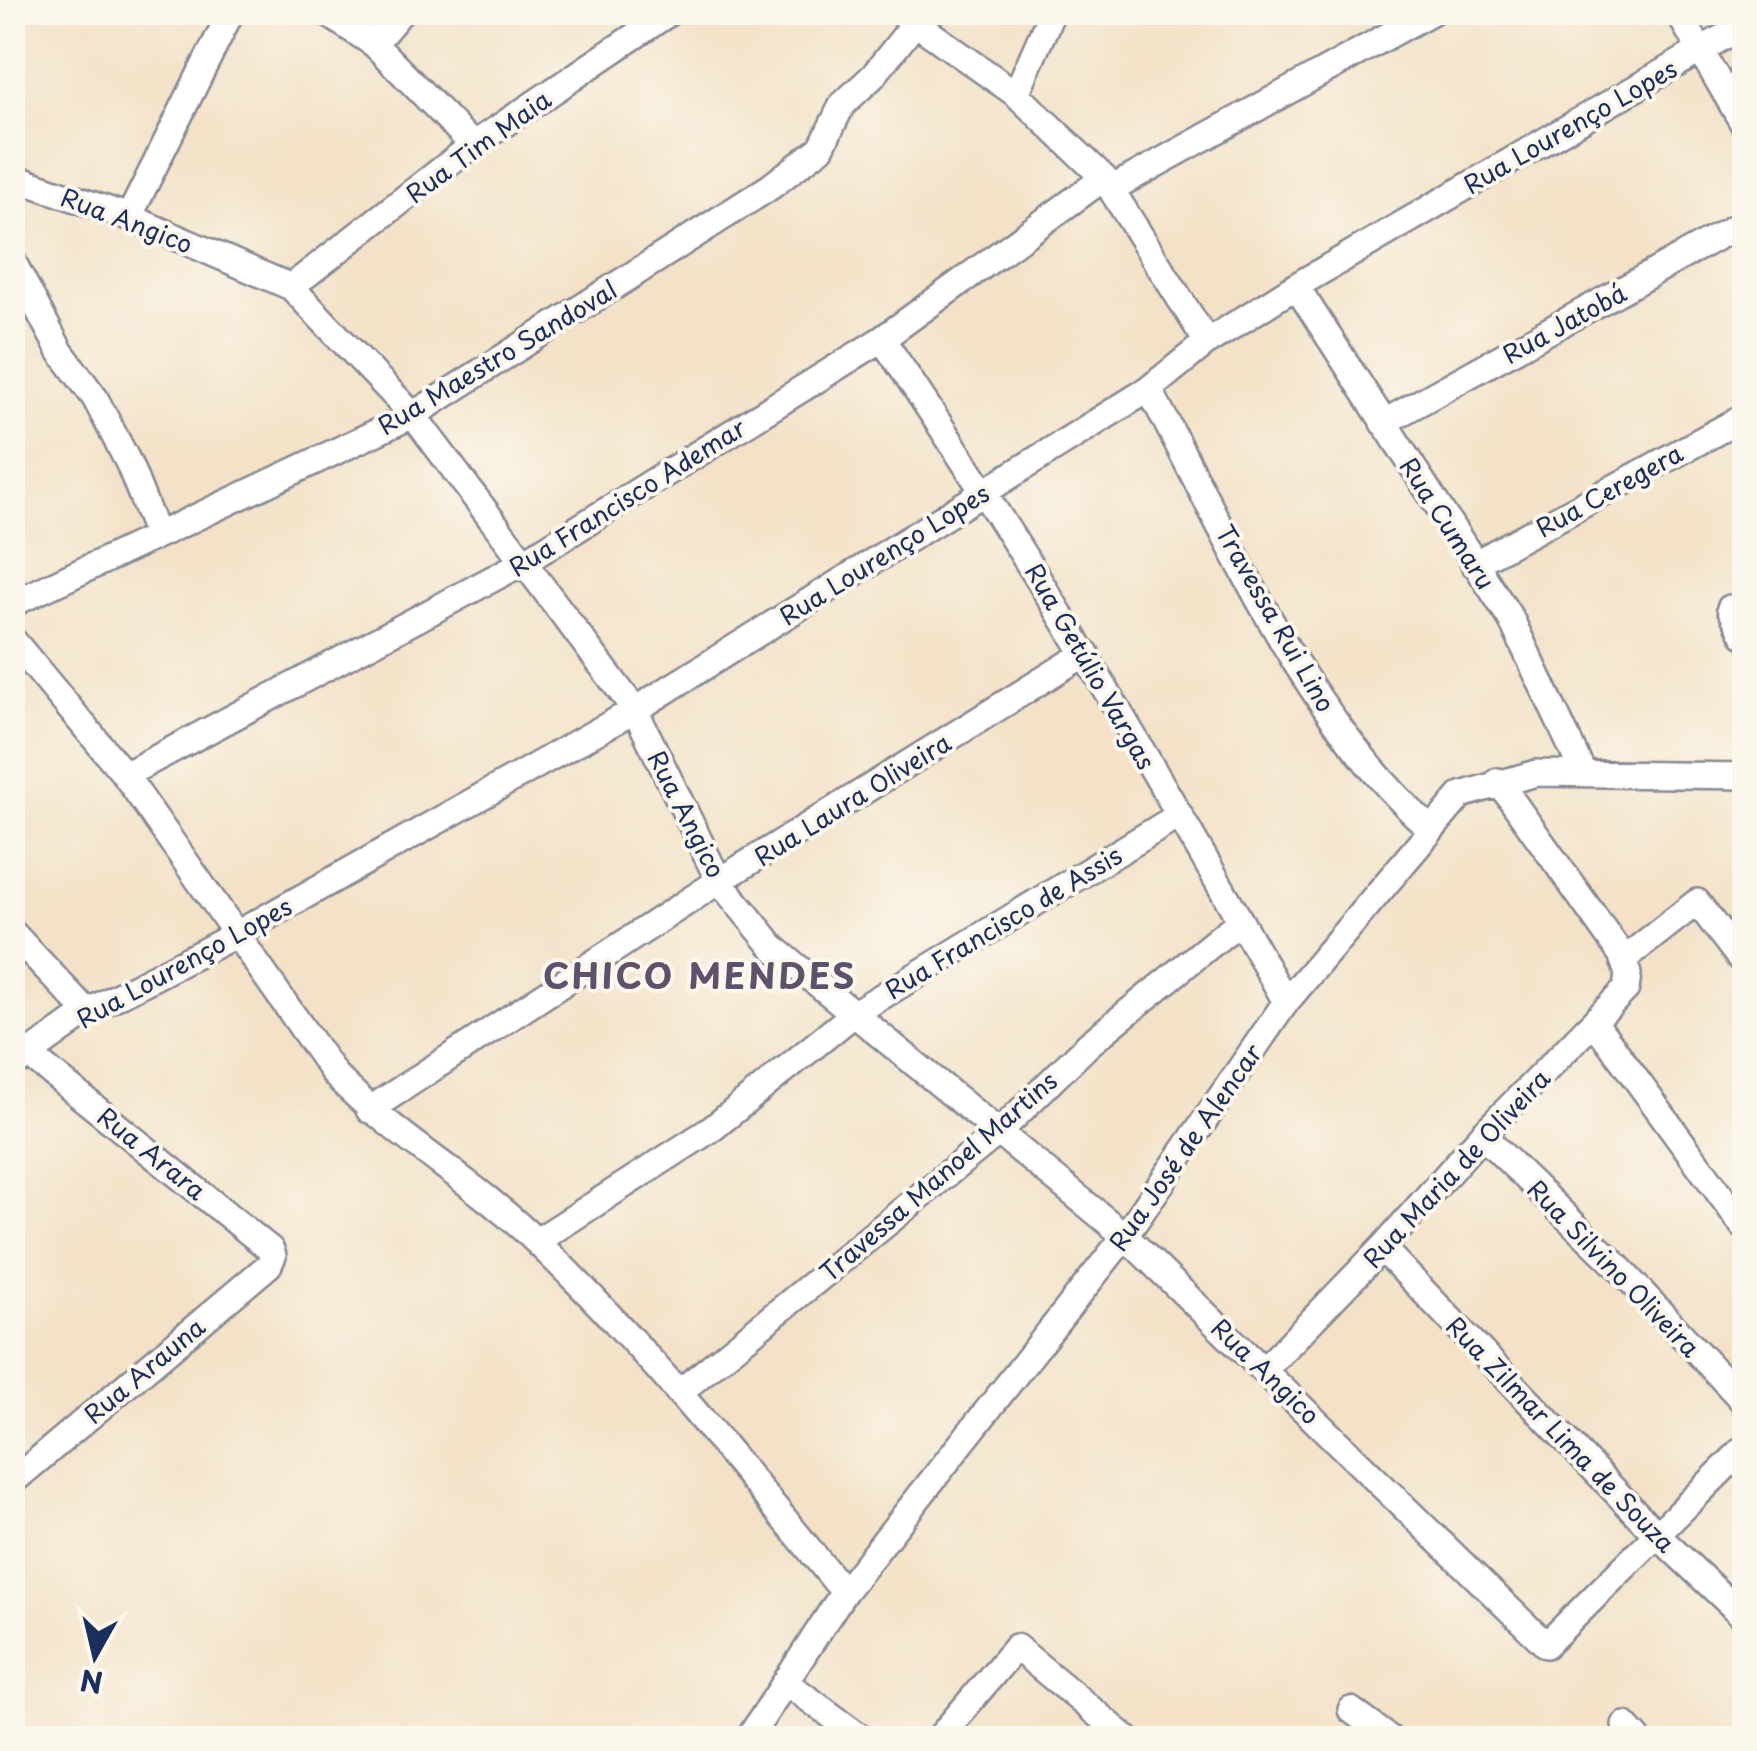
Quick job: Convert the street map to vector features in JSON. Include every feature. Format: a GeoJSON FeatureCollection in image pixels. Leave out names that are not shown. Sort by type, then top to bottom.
{"type":"FeatureCollection","features":[{"type":"Feature","properties":{"kind":"street"},"geometry":{"type":"LineString","coordinates":[[129,217],[231,12]]}},
{"type":"Feature","properties":{"kind":"street"},"geometry":{"type":"LineString","coordinates":[[325,12],[374,44],[473,145]]}},
{"type":"Feature","properties":{"kind":"street"},"geometry":{"type":"LineString","coordinates":[[374,44],[401,12]]}},
{"type":"Feature","properties":{"kind":"street","name":"Rua Tim Maia"},"geometry":{"type":"LineString","coordinates":[[291,288],[473,145],[670,12]]}},
{"type":"Feature","properties":{"kind":"street"},"geometry":{"type":"LineString","coordinates":[[1016,94],[1052,12]]}},
{"type":"Feature","properties":{"kind":"street","name":"Rua Francisco Ademar"},"geometry":{"type":"LineString","coordinates":[[125,775],[524,562],[882,339],[1107,184],[1431,12]]}},
{"type":"Feature","properties":{"kind":"street"},"geometry":{"type":"LineString","coordinates":[[1678,12],[1744,125]]}},
{"type":"Feature","properties":{"kind":"street"},"geometry":{"type":"LineString","coordinates":[[908,18],[1016,94],[1107,184],[1207,342]]}},
{"type":"Feature","properties":{"kind":"street","name":"Rua Maestro Sandoval"},"geometry":{"type":"LineString","coordinates":[[12,604],[413,415],[770,187],[822,148],[842,105],[873,76],[908,18]]}},
{"type":"Feature","properties":{"kind":"street","name":"Rua Lourenço Lopes"},"geometry":{"type":"LineString","coordinates":[[20,1059],[87,1012],[235,935],[635,710],[1149,389],[1207,342],[1296,286],[1744,25]]}},
{"type":"Feature","properties":{"kind":"street","name":"Rua Angico"},"geometry":{"type":"LineString","coordinates":[[12,177],[129,217],[291,288],[413,415],[635,710],[719,881],[774,948],[1001,1130],[1125,1236],[1546,1646],[1657,1535]]}},
{"type":"Feature","properties":{"kind":"street","name":"Rua Jatobá"},"geometry":{"type":"LineString","coordinates":[[1383,424],[1744,222]]}},
{"type":"Feature","properties":{"kind":"street"},"geometry":{"type":"LineString","coordinates":[[12,260],[60,351],[95,398],[129,464],[157,535]]}},
{"type":"Feature","properties":{"kind":"street","name":"Rua Cumaru"},"geometry":{"type":"LineString","coordinates":[[1296,286],[1511,618],[1582,770]]}},
{"type":"Feature","properties":{"kind":"street","name":"Rua Getúlio Vargas"},"geometry":{"type":"LineString","coordinates":[[882,339],[986,490],[1086,653],[1286,1002]]}},
{"type":"Feature","properties":{"kind":"street","name":"Travessa Rui Lino"},"geometry":{"type":"LineString","coordinates":[[1149,389],[1320,699],[1388,790],[1429,828]]}},
{"type":"Feature","properties":{"kind":"street","name":"Rua Ceregera"},"geometry":{"type":"LineString","coordinates":[[1474,564],[1744,417]]}},
{"type":"Feature","properties":{"kind":"street"},"geometry":{"type":"LineString","coordinates":[[1730,608],[1744,635]]}},
{"type":"Feature","properties":{"kind":"street"},"geometry":{"type":"LineString","coordinates":[[12,639],[125,775],[335,1075],[369,1110],[537,1241],[680,1392],[844,1592]]}},
{"type":"Feature","properties":{"kind":"street","name":"Rua Laura Oliveira"},"geometry":{"type":"LineString","coordinates":[[369,1110],[719,881],[1086,653]]}},
{"type":"Feature","properties":{"kind":"street","name":"Rua José de Alencar"},"geometry":{"type":"LineString","coordinates":[[749,1738],[788,1684],[844,1592],[1125,1236],[1286,1002],[1429,828],[1461,795],[1498,781],[1582,770],[1744,776]]}},
{"type":"Feature","properties":{"kind":"street"},"geometry":{"type":"LineString","coordinates":[[1498,781],[1623,960],[1697,902],[1744,964]]}},
{"type":"Feature","properties":{"kind":"street","name":"Rua Francisco de Assis"},"geometry":{"type":"LineString","coordinates":[[537,1241],[713,1128],[856,1012],[1178,816]]}},
{"type":"Feature","properties":{"kind":"street","name":"Travessa Manoel Martins"},"geometry":{"type":"LineString","coordinates":[[680,1392],[1001,1130],[1089,1044],[1240,921]]}},
{"type":"Feature","properties":{"kind":"street"},"geometry":{"type":"LineString","coordinates":[[12,932],[87,1012]]}},
{"type":"Feature","properties":{"kind":"street","name":"Rua Maria de Oliveira"},"geometry":{"type":"LineString","coordinates":[[1265,1369],[1382,1248],[1482,1135],[1626,989],[1623,960]]}},
{"type":"Feature","properties":{"kind":"street"},"geometry":{"type":"LineString","coordinates":[[1595,1024],[1744,1228]]}},
{"type":"Feature","properties":{"kind":"street","name":"Rua Arara"},"geometry":{"type":"LineString","coordinates":[[20,1059],[271,1250],[273,1256]]}},
{"type":"Feature","properties":{"kind":"street","name":"Rua Silvino Oliveira"},"geometry":{"type":"LineString","coordinates":[[1482,1135],[1619,1268],[1744,1402]]}},
{"type":"Feature","properties":{"kind":"street","name":"Rua Zilmar Lima de Souza"},"geometry":{"type":"LineString","coordinates":[[1382,1248],[1657,1535],[1744,1617]]}},
{"type":"Feature","properties":{"kind":"street","name":"Rua Arauna"},"geometry":{"type":"LineString","coordinates":[[14,1477],[269,1265],[273,1256]]}},
{"type":"Feature","properties":{"kind":"street"},"geometry":{"type":"LineString","coordinates":[[1657,1535],[1744,1448]]}},
{"type":"Feature","properties":{"kind":"street"},"geometry":{"type":"LineString","coordinates":[[939,1738],[1016,1647],[1126,1738]]}},
{"type":"Feature","properties":{"kind":"street"},"geometry":{"type":"LineString","coordinates":[[788,1684],[857,1735]]}},
{"type":"Feature","properties":{"kind":"street"},"geometry":{"type":"LineString","coordinates":[[1351,1710],[1388,1738]]}},
{"type":"Feature","properties":{"kind":"district","name":"CHICO MENDES"},"geometry":{"type":"Point","coordinates":[700,974]}}]}
